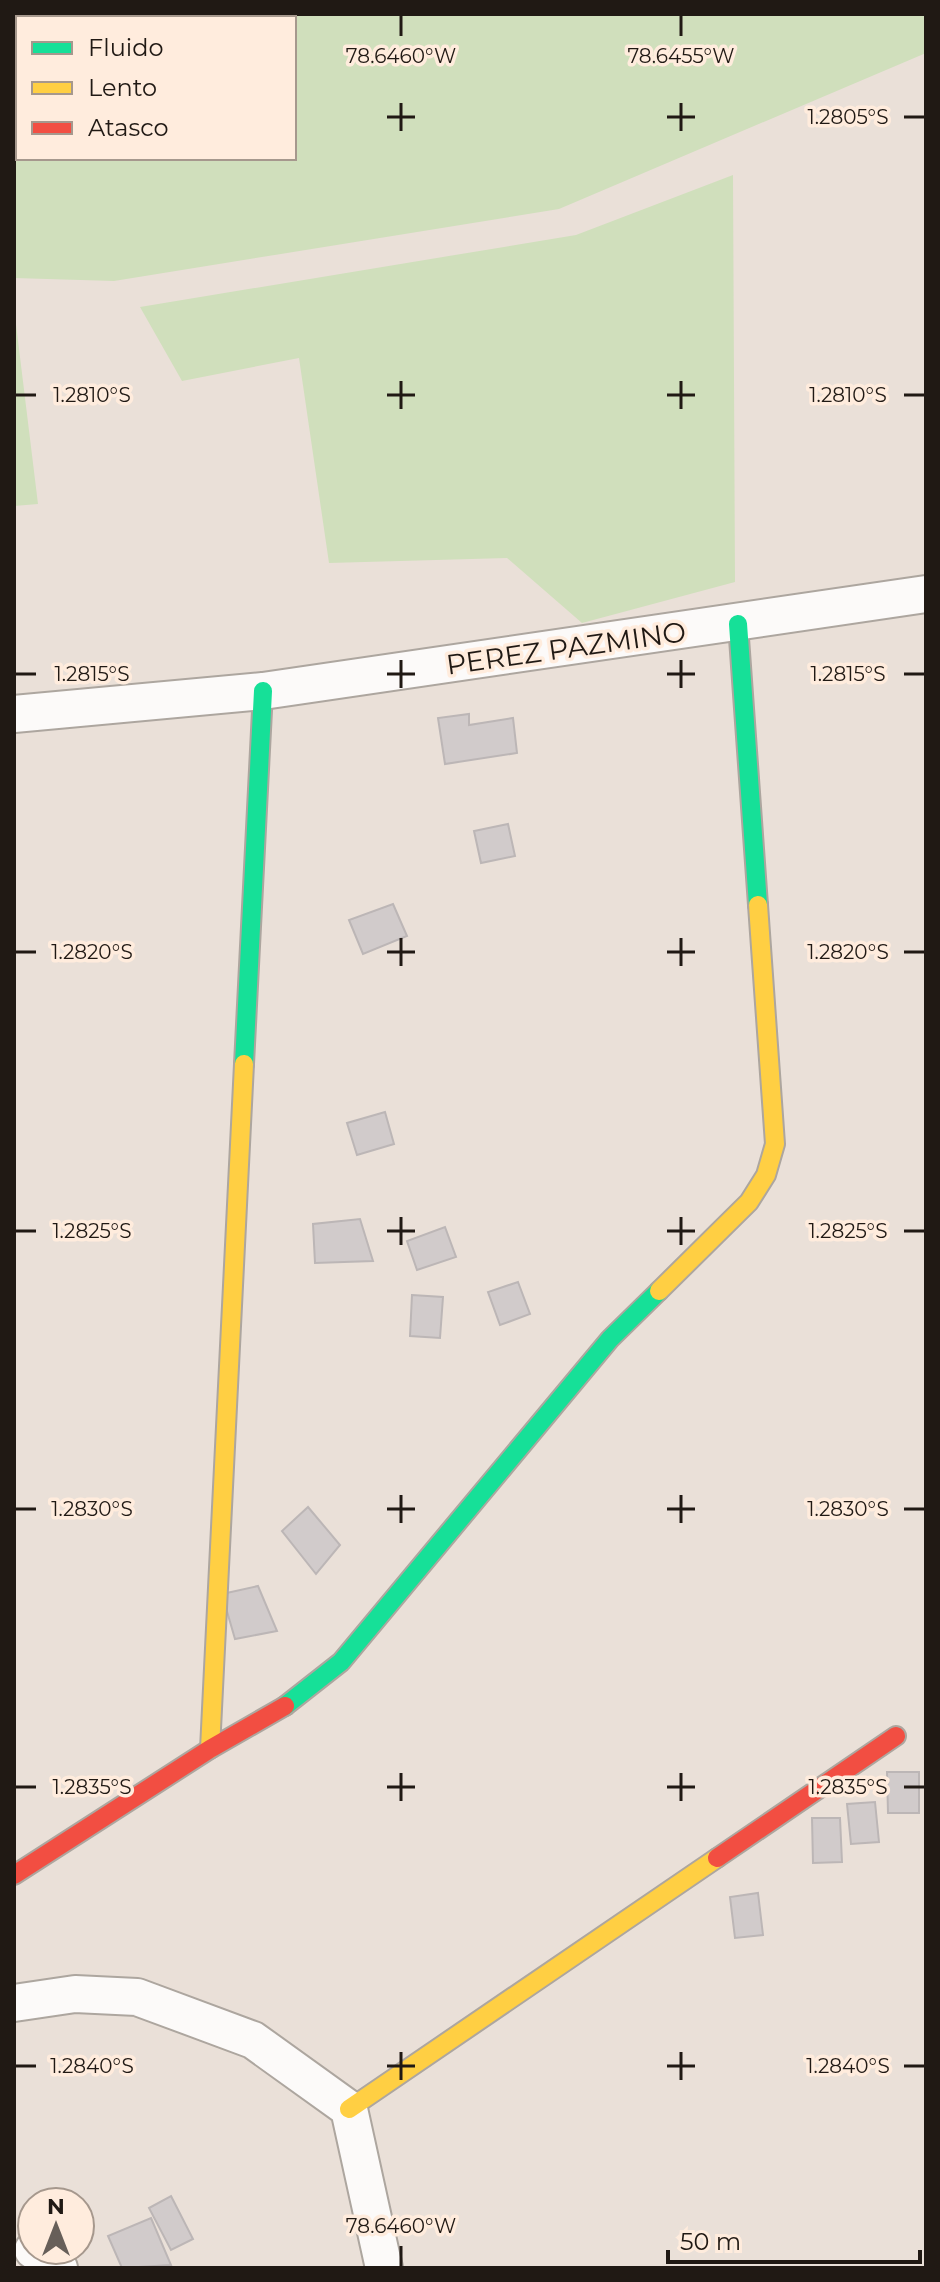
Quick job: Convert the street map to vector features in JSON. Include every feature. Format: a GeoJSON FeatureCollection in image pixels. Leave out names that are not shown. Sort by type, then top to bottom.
{"type":"FeatureCollection","features":[{"type":"Feature","properties":{"kind":"street","name":"PEREZ PAZMINO"},"geometry":{"type":"LineString","coordinates":[[14,714],[263,691],[738,624],[926,594]]}},
{"type":"Feature","properties":{"kind":"street"},"geometry":{"type":"LineString","coordinates":[[14,1875],[210,1749],[284,1707],[341,1662],[610,1339],[749,1202],[766,1175],[775,1144],[738,624]]}},
{"type":"Feature","properties":{"kind":"street"},"geometry":{"type":"LineString","coordinates":[[210,1749],[263,691]]}},
{"type":"Feature","properties":{"kind":"street"},"geometry":{"type":"LineString","coordinates":[[349,2109],[896,1736]]}},
{"type":"Feature","properties":{"kind":"street"},"geometry":{"type":"LineString","coordinates":[[14,2003],[75,1994],[137,1997],[253,2040],[349,2109],[384,2268]]}},
{"type":"Feature","properties":{"kind":"green space"},"geometry":{"type":"Polygon","coordinates":[[[14,14],[136,16],[16,16],[16,160],[296,160],[296,16],[246,16],[926,14],[926,53],[559,209],[114,281],[14,278],[14,14]]]}},
{"type":"Feature","properties":{"kind":"green space"},"geometry":{"type":"Polygon","coordinates":[[[733,175],[735,582],[582,623],[507,558],[329,563],[299,358],[182,381],[140,307],[576,235],[733,175]]]}},
{"type":"Feature","properties":{"kind":"green space"},"geometry":{"type":"Polygon","coordinates":[[[14,308],[38,504],[14,506],[14,308]]]}},
{"type":"Feature","properties":{"kind":"building"},"geometry":{"type":"Polygon","coordinates":[[[469,714],[469,725],[513,718],[517,753],[445,764],[438,718],[469,714]]]}},
{"type":"Feature","properties":{"kind":"building"},"geometry":{"type":"Polygon","coordinates":[[[508,824],[515,856],[481,863],[474,831],[508,824]]]}},
{"type":"Feature","properties":{"kind":"building"},"geometry":{"type":"Polygon","coordinates":[[[393,904],[407,936],[363,954],[349,920],[393,904]]]}},
{"type":"Feature","properties":{"kind":"building"},"geometry":{"type":"Polygon","coordinates":[[[385,1112],[394,1144],[357,1155],[347,1123],[385,1112]]]}},
{"type":"Feature","properties":{"kind":"building"},"geometry":{"type":"Polygon","coordinates":[[[360,1219],[373,1261],[315,1263],[313,1224],[360,1219]]]}},
{"type":"Feature","properties":{"kind":"building"},"geometry":{"type":"Polygon","coordinates":[[[445,1227],[456,1257],[417,1270],[407,1241],[445,1227]]]}},
{"type":"Feature","properties":{"kind":"building"},"geometry":{"type":"Polygon","coordinates":[[[518,1282],[530,1314],[500,1325],[488,1292],[518,1282]]]}},
{"type":"Feature","properties":{"kind":"building"},"geometry":{"type":"Polygon","coordinates":[[[412,1295],[443,1297],[440,1338],[410,1336],[412,1295]]]}},
{"type":"Feature","properties":{"kind":"building"},"geometry":{"type":"Polygon","coordinates":[[[308,1507],[340,1545],[316,1574],[282,1531],[308,1507]]]}},
{"type":"Feature","properties":{"kind":"building"},"geometry":{"type":"Polygon","coordinates":[[[258,1586],[277,1631],[235,1639],[222,1594],[258,1586]]]}},
{"type":"Feature","properties":{"kind":"building"},"geometry":{"type":"Polygon","coordinates":[[[887,1772],[919,1772],[919,1813],[888,1813],[887,1772]]]}},
{"type":"Feature","properties":{"kind":"building"},"geometry":{"type":"Polygon","coordinates":[[[875,1802],[879,1842],[851,1844],[847,1804],[875,1802]]]}},
{"type":"Feature","properties":{"kind":"building"},"geometry":{"type":"Polygon","coordinates":[[[812,1818],[840,1818],[842,1862],[813,1863],[812,1818]]]}},
{"type":"Feature","properties":{"kind":"building"},"geometry":{"type":"Polygon","coordinates":[[[758,1893],[763,1935],[735,1938],[730,1897],[758,1893]]]}},
{"type":"Feature","properties":{"kind":"building"},"geometry":{"type":"Polygon","coordinates":[[[171,2196],[193,2239],[171,2250],[149,2208],[171,2196]]]}},
{"type":"Feature","properties":{"kind":"building"},"geometry":{"type":"Polygon","coordinates":[[[151,2218],[171,2265],[122,2268],[108,2236],[151,2218]]]}},
{"type":"Feature","properties":{"kind":"traffic: fast"},"geometry":{"type":"LineString","coordinates":[[738,624],[758,905]]}},
{"type":"Feature","properties":{"kind":"traffic: fast"},"geometry":{"type":"LineString","coordinates":[[244,1064],[263,691]]}},
{"type":"Feature","properties":{"kind":"traffic: fast"},"geometry":{"type":"LineString","coordinates":[[285,1706],[341,1662],[610,1339],[659,1291]]}},
{"type":"Feature","properties":{"kind":"traffic: slow"},"geometry":{"type":"LineString","coordinates":[[659,1291],[749,1202],[766,1175],[775,1144],[758,905]]}},
{"type":"Feature","properties":{"kind":"traffic: slow"},"geometry":{"type":"LineString","coordinates":[[210,1749],[244,1064]]}},
{"type":"Feature","properties":{"kind":"traffic: slow"},"geometry":{"type":"LineString","coordinates":[[349,2109],[717,1858]]}},
{"type":"Feature","properties":{"kind":"traffic: jam"},"geometry":{"type":"LineString","coordinates":[[14,1875],[210,1749],[285,1706]]}},
{"type":"Feature","properties":{"kind":"traffic: jam"},"geometry":{"type":"LineString","coordinates":[[717,1858],[896,1736]]}}]}
